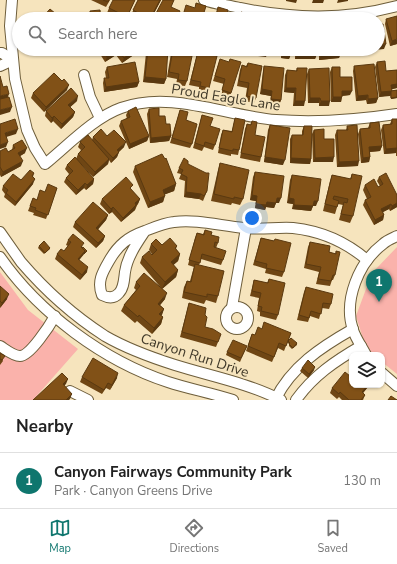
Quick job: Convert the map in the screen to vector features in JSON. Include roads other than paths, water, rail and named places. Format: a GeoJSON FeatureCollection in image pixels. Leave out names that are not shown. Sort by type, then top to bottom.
{"type":"FeatureCollection","features":[{"type":"Feature","properties":{"kind":"street"},"geometry":{"type":"LineString","coordinates":[[12,0],[10,26],[12,49]]}},
{"type":"Feature","properties":{"kind":"street"},"geometry":{"type":"LineString","coordinates":[[204,0],[259,12]]}},
{"type":"Feature","properties":{"kind":"street"},"geometry":{"type":"LineString","coordinates":[[372,12],[397,6]]}},
{"type":"Feature","properties":{"kind":"street"},"geometry":{"type":"LineString","coordinates":[[0,53],[13,60]]}},
{"type":"Feature","properties":{"kind":"street"},"geometry":{"type":"LineString","coordinates":[[13,56],[13,60]]}},
{"type":"Feature","properties":{"kind":"street"},"geometry":{"type":"LineString","coordinates":[[0,66],[13,60]]}},
{"type":"Feature","properties":{"kind":"street","name":"Proud Eagle Lane"},"geometry":{"type":"LineString","coordinates":[[13,60],[15,79],[27,130],[35,148],[46,164],[100,118],[120,108],[141,102],[174,101],[230,113],[275,120],[329,121],[397,114]]}},
{"type":"Feature","properties":{"kind":"street"},"geometry":{"type":"LineString","coordinates":[[84,75],[90,97],[100,118]]}},
{"type":"Feature","properties":{"kind":"street"},"geometry":{"type":"LineString","coordinates":[[146,231],[132,251],[125,270],[121,292],[114,297],[108,298],[102,295],[99,282],[103,272],[111,257],[125,240],[137,233],[159,225],[173,222],[191,221],[246,228],[292,228],[316,232],[338,240],[367,260]]}},
{"type":"Feature","properties":{"kind":"street"},"geometry":{"type":"LineString","coordinates":[[232,307],[246,228]]}},
{"type":"Feature","properties":{"kind":"street","name":"Canyon Run Drive"},"geometry":{"type":"LineString","coordinates":[[0,232],[20,261],[49,292],[78,316],[106,336],[144,354],[174,365],[241,384],[277,399]]}},
{"type":"Feature","properties":{"kind":"street"},"geometry":{"type":"LineString","coordinates":[[296,400],[311,380],[330,365],[364,351],[353,329],[350,311],[356,279],[367,260],[383,244],[397,236]]}},
{"type":"Feature","properties":{"kind":"street"},"geometry":{"type":"LineString","coordinates":[[0,257],[24,287],[56,316],[99,349],[133,369],[168,382],[233,400]]}},
{"type":"Feature","properties":{"kind":"street"},"geometry":{"type":"LineString","coordinates":[[0,346],[15,356],[26,354],[46,332],[56,316]]}},
{"type":"Feature","properties":{"kind":"street"},"geometry":{"type":"LineString","coordinates":[[277,399],[287,379],[297,368],[319,350],[353,329]]}},
{"type":"Feature","properties":{"kind":"street"},"geometry":{"type":"LineString","coordinates":[[319,350],[330,365]]}},
{"type":"Feature","properties":{"kind":"street"},"geometry":{"type":"LineString","coordinates":[[385,376],[397,386]]}},
{"type":"Feature","properties":{"kind":"street"},"geometry":{"type":"LineString","coordinates":[[70,391],[88,400]]}},
{"type":"Feature","properties":{"kind":"place","name":"Canyon Fairways Community Park"},"geometry":{"type":"Point","coordinates":[379,302]}}]}
